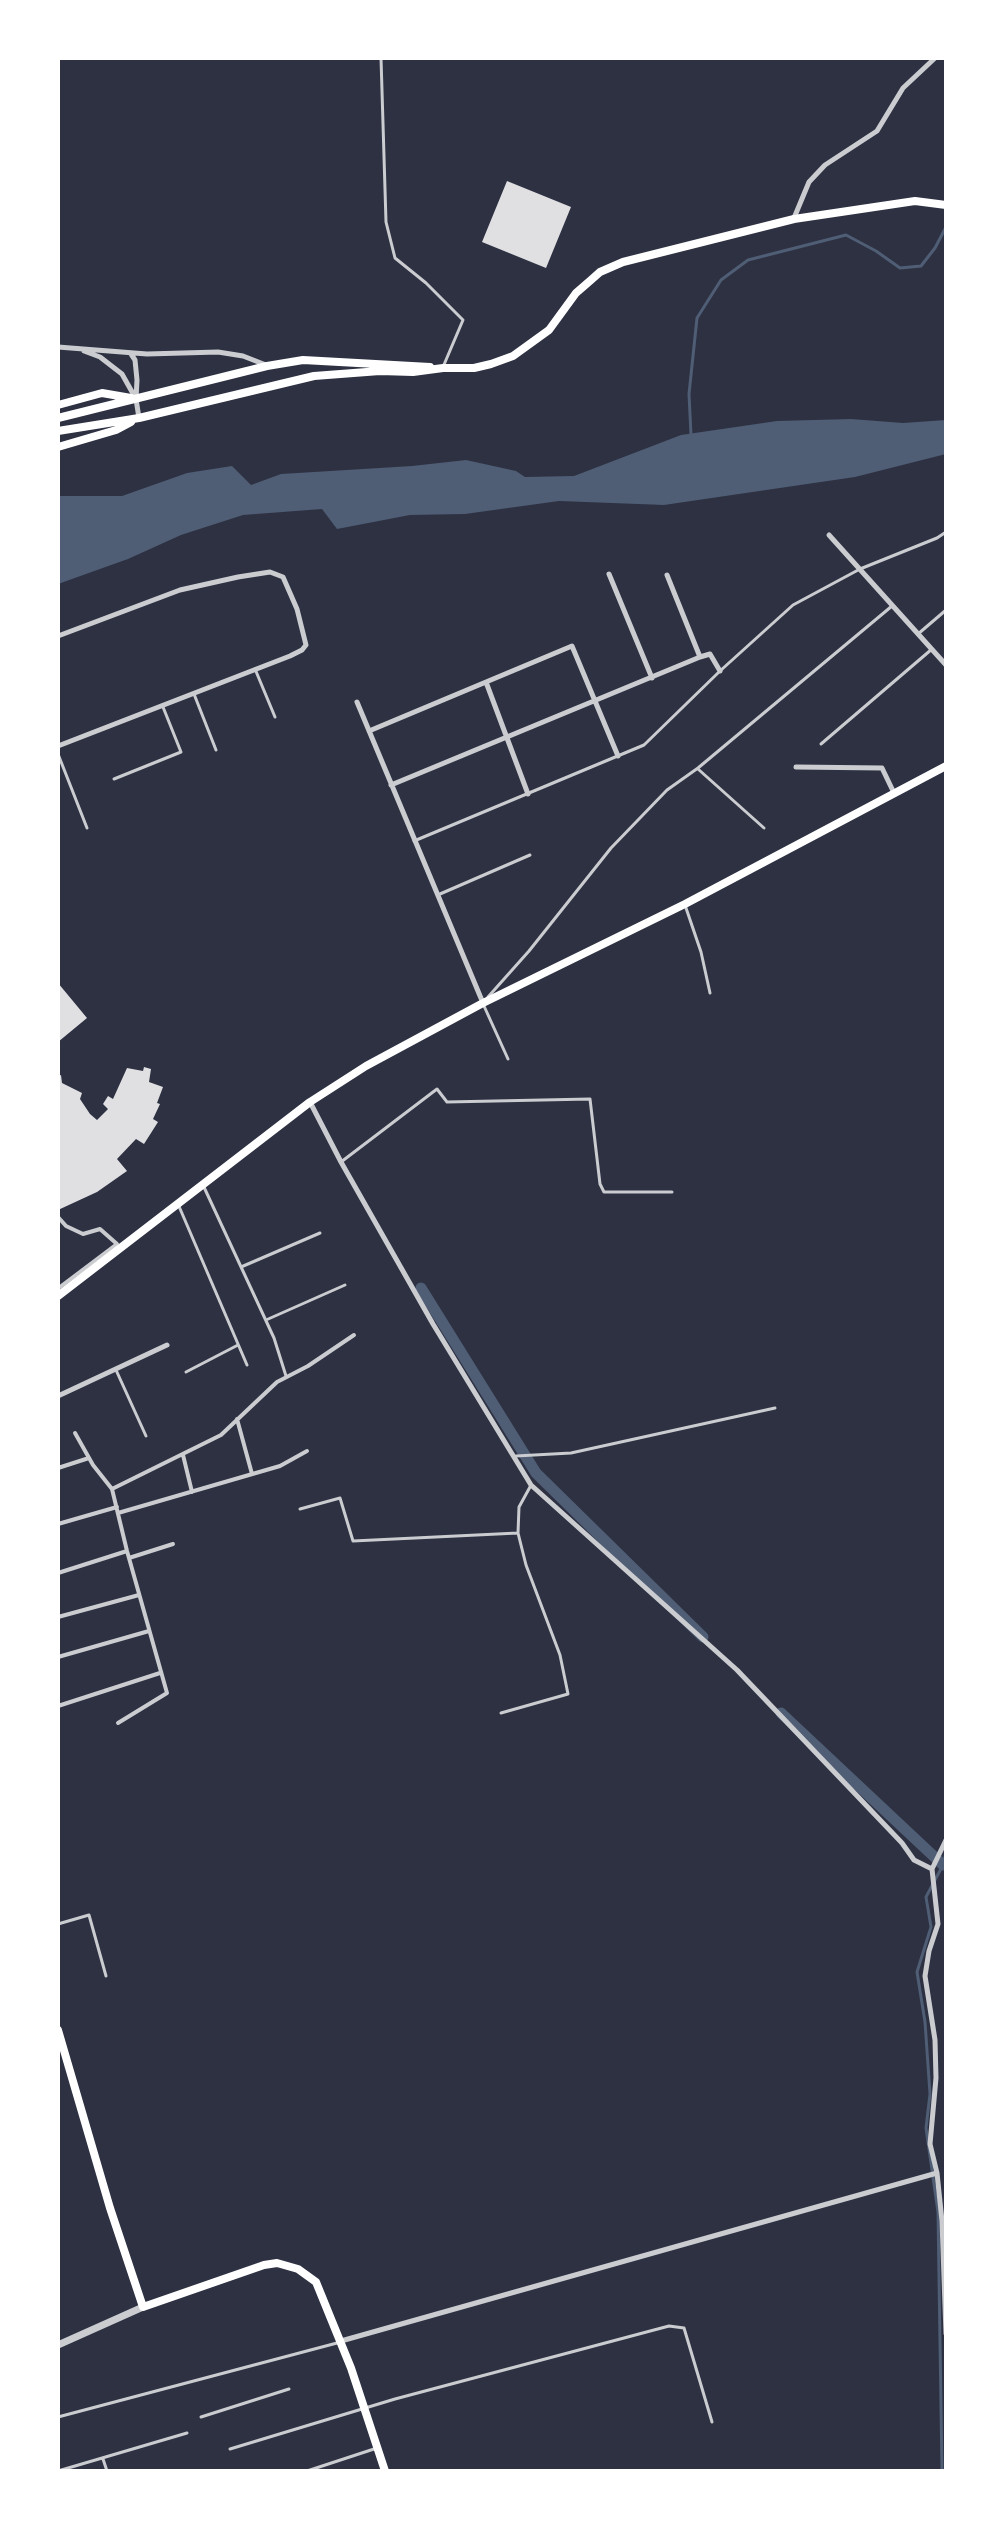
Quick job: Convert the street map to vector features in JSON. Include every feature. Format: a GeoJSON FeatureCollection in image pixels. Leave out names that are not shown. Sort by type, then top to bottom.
{"type":"FeatureCollection","features":[{"type":"Feature","properties":{"kind":"main road"},"geometry":{"type":"LineString","coordinates":[[58,418],[267,366],[303,360],[474,368],[513,356],[549,330],[576,293],[611,266],[794,219],[915,201],[946,205]]}},
{"type":"Feature","properties":{"kind":"main road"},"geometry":{"type":"LineString","coordinates":[[58,431],[139,418],[314,376],[443,368]]}},
{"type":"Feature","properties":{"kind":"main road"},"geometry":{"type":"LineString","coordinates":[[58,405],[102,393],[136,399]]}},
{"type":"Feature","properties":{"kind":"main road"},"geometry":{"type":"LineString","coordinates":[[58,447],[116,430],[139,418]]}},
{"type":"Feature","properties":{"kind":"main road"},"geometry":{"type":"LineString","coordinates":[[58,1296],[310,1102],[366,1066],[483,1003],[685,904],[946,766]]}},
{"type":"Feature","properties":{"kind":"main road"},"geometry":{"type":"LineString","coordinates":[[58,2030],[110,2208],[143,2307],[264,2265],[277,2263],[298,2269],[316,2282],[341,2341],[385,2471]]}},
{"type":"Feature","properties":{"kind":"street"},"geometry":{"type":"LineString","coordinates":[[794,219],[809,182],[825,165],[877,131],[903,88],[935,58]]}},
{"type":"Feature","properties":{"kind":"street"},"geometry":{"type":"LineString","coordinates":[[58,347],[131,353],[218,352],[243,356],[267,366]]}},
{"type":"Feature","properties":{"kind":"street"},"geometry":{"type":"LineString","coordinates":[[83,351],[122,374],[136,399]]}},
{"type":"Feature","properties":{"kind":"street"},"geometry":{"type":"LineString","coordinates":[[131,353],[135,360],[139,418]]}},
{"type":"Feature","properties":{"kind":"street"},"geometry":{"type":"LineString","coordinates":[[829,535],[946,665]]}},
{"type":"Feature","properties":{"kind":"street"},"geometry":{"type":"LineString","coordinates":[[58,636],[180,590],[270,572],[283,577],[297,609],[306,645],[290,656],[58,746]]}},
{"type":"Feature","properties":{"kind":"street"},"geometry":{"type":"LineString","coordinates":[[609,574],[652,678]]}},
{"type":"Feature","properties":{"kind":"street"},"geometry":{"type":"LineString","coordinates":[[667,575],[700,657]]}},
{"type":"Feature","properties":{"kind":"street"},"geometry":{"type":"LineString","coordinates":[[369,731],[572,646],[618,756]]}},
{"type":"Feature","properties":{"kind":"street"},"geometry":{"type":"LineString","coordinates":[[391,785],[700,657],[710,654],[720,671]]}},
{"type":"Feature","properties":{"kind":"street"},"geometry":{"type":"LineString","coordinates":[[486,682],[528,794]]}},
{"type":"Feature","properties":{"kind":"street"},"geometry":{"type":"LineString","coordinates":[[357,702],[483,1003]]}},
{"type":"Feature","properties":{"kind":"street"},"geometry":{"type":"LineString","coordinates":[[796,767],[882,768],[894,793]]}},
{"type":"Feature","properties":{"kind":"street"},"geometry":{"type":"LineString","coordinates":[[310,1102],[433,1324],[531,1485],[737,1670],[902,1843],[914,1860],[932,1869]]}},
{"type":"Feature","properties":{"kind":"street"},"geometry":{"type":"LineString","coordinates":[[58,1217],[66,1226],[83,1234],[100,1229],[117,1244],[58,1286]]}},
{"type":"Feature","properties":{"kind":"street"},"geometry":{"type":"LineString","coordinates":[[112,1489],[221,1435],[277,1382],[308,1366],[354,1335]]}},
{"type":"Feature","properties":{"kind":"street"},"geometry":{"type":"LineString","coordinates":[[58,1396],[167,1345]]}},
{"type":"Feature","properties":{"kind":"street"},"geometry":{"type":"LineString","coordinates":[[237,1419],[252,1474]]}},
{"type":"Feature","properties":{"kind":"street"},"geometry":{"type":"LineString","coordinates":[[75,1433],[112,1489],[167,1693],[118,1723]]}},
{"type":"Feature","properties":{"kind":"street"},"geometry":{"type":"LineString","coordinates":[[58,1524],[192,1492],[280,1466],[307,1451]]}},
{"type":"Feature","properties":{"kind":"street"},"geometry":{"type":"LineString","coordinates":[[183,1455],[192,1492]]}},
{"type":"Feature","properties":{"kind":"street"},"geometry":{"type":"LineString","coordinates":[[58,1468],[89,1458]]}},
{"type":"Feature","properties":{"kind":"street"},"geometry":{"type":"LineString","coordinates":[[129,1558],[173,1544]]}},
{"type":"Feature","properties":{"kind":"street"},"geometry":{"type":"LineString","coordinates":[[58,1573],[127,1551]]}},
{"type":"Feature","properties":{"kind":"street"},"geometry":{"type":"LineString","coordinates":[[58,1617],[139,1595]]}},
{"type":"Feature","properties":{"kind":"street"},"geometry":{"type":"LineString","coordinates":[[58,1657],[149,1631]]}},
{"type":"Feature","properties":{"kind":"street"},"geometry":{"type":"LineString","coordinates":[[58,1706],[160,1673]]}},
{"type":"Feature","properties":{"kind":"street"},"geometry":{"type":"LineString","coordinates":[[946,1840],[932,1869],[938,1924],[925,1976],[935,2040],[936,2078],[930,2144],[937,2173],[942,2221],[946,2334]]}},
{"type":"Feature","properties":{"kind":"street"},"geometry":{"type":"LineString","coordinates":[[341,2341],[937,2173]]}},
{"type":"Feature","properties":{"kind":"street"},"geometry":{"type":"LineString","coordinates":[[58,2345],[143,2307]]}},
{"type":"Feature","properties":{"kind":"lane"},"geometry":{"type":"LineString","coordinates":[[381,58],[386,222],[395,258],[426,283],[463,320],[443,368]]}},
{"type":"Feature","properties":{"kind":"lane"},"geometry":{"type":"LineString","coordinates":[[414,841],[644,745],[793,605],[860,569],[946,532]]}},
{"type":"Feature","properties":{"kind":"lane"},"geometry":{"type":"LineString","coordinates":[[508,1059],[483,1003],[611,848],[667,790],[698,768],[892,606]]}},
{"type":"Feature","properties":{"kind":"lane"},"geometry":{"type":"LineString","coordinates":[[918,634],[946,610]]}},
{"type":"Feature","properties":{"kind":"lane"},"geometry":{"type":"LineString","coordinates":[[821,744],[932,649]]}},
{"type":"Feature","properties":{"kind":"lane"},"geometry":{"type":"LineString","coordinates":[[255,669],[275,717]]}},
{"type":"Feature","properties":{"kind":"lane"},"geometry":{"type":"LineString","coordinates":[[194,693],[216,750]]}},
{"type":"Feature","properties":{"kind":"lane"},"geometry":{"type":"LineString","coordinates":[[114,779],[181,752],[162,705]]}},
{"type":"Feature","properties":{"kind":"lane"},"geometry":{"type":"LineString","coordinates":[[58,754],[87,828]]}},
{"type":"Feature","properties":{"kind":"lane"},"geometry":{"type":"LineString","coordinates":[[698,768],[764,828]]}},
{"type":"Feature","properties":{"kind":"lane"},"geometry":{"type":"LineString","coordinates":[[436,895],[530,855]]}},
{"type":"Feature","properties":{"kind":"lane"},"geometry":{"type":"LineString","coordinates":[[685,904],[701,952],[710,993]]}},
{"type":"Feature","properties":{"kind":"lane"},"geometry":{"type":"LineString","coordinates":[[341,1162],[437,1089],[447,1102],[590,1099],[600,1184],[604,1192],[672,1192]]}},
{"type":"Feature","properties":{"kind":"lane"},"geometry":{"type":"LineString","coordinates":[[203,1185],[274,1338],[287,1377]]}},
{"type":"Feature","properties":{"kind":"lane"},"geometry":{"type":"LineString","coordinates":[[178,1204],[247,1365]]}},
{"type":"Feature","properties":{"kind":"lane"},"geometry":{"type":"LineString","coordinates":[[241,1267],[320,1233]]}},
{"type":"Feature","properties":{"kind":"lane"},"geometry":{"type":"LineString","coordinates":[[266,1320],[345,1285]]}},
{"type":"Feature","properties":{"kind":"lane"},"geometry":{"type":"LineString","coordinates":[[186,1372],[238,1345]]}},
{"type":"Feature","properties":{"kind":"lane"},"geometry":{"type":"LineString","coordinates":[[116,1370],[146,1436]]}},
{"type":"Feature","properties":{"kind":"lane"},"geometry":{"type":"LineString","coordinates":[[515,1456],[571,1453],[775,1408]]}},
{"type":"Feature","properties":{"kind":"lane"},"geometry":{"type":"LineString","coordinates":[[501,1713],[568,1694],[560,1655],[526,1565],[518,1533],[519,1507],[531,1485]]}},
{"type":"Feature","properties":{"kind":"lane"},"geometry":{"type":"LineString","coordinates":[[300,1509],[340,1498],[353,1541],[518,1533]]}},
{"type":"Feature","properties":{"kind":"lane"},"geometry":{"type":"LineString","coordinates":[[58,1924],[89,1915],[106,1976]]}},
{"type":"Feature","properties":{"kind":"lane"},"geometry":{"type":"LineString","coordinates":[[230,2449],[365,2408],[669,2326],[684,2328],[712,2422]]}},
{"type":"Feature","properties":{"kind":"lane"},"geometry":{"type":"LineString","coordinates":[[58,2417],[341,2341]]}},
{"type":"Feature","properties":{"kind":"lane"},"geometry":{"type":"LineString","coordinates":[[201,2417],[289,2389]]}},
{"type":"Feature","properties":{"kind":"lane"},"geometry":{"type":"LineString","coordinates":[[58,2471],[187,2433]]}},
{"type":"Feature","properties":{"kind":"lane"},"geometry":{"type":"LineString","coordinates":[[307,2471],[378,2447]]}},
{"type":"Feature","properties":{"kind":"lane"},"geometry":{"type":"LineString","coordinates":[[103,2459],[107,2471]]}},
{"type":"Feature","properties":{"kind":"water"},"geometry":{"type":"Polygon","coordinates":[[[851,419],[903,423],[946,420],[946,454],[855,477],[664,505],[559,501],[465,514],[410,515],[337,529],[322,509],[243,515],[181,535],[128,559],[58,584],[59,496],[122,496],[187,473],[232,466],[251,485],[281,474],[466,460],[516,471],[525,477],[574,476],[681,435],[777,421],[851,419]]]}},
{"type":"Feature","properties":{"kind":"building"},"geometry":{"type":"Polygon","coordinates":[[[507,181],[571,207],[546,268],[482,242],[507,181]]]}},
{"type":"Feature","properties":{"kind":"building"},"geometry":{"type":"Polygon","coordinates":[[[58,983],[87,1018],[58,1042],[58,983]]]}},
{"type":"Feature","properties":{"kind":"building"},"geometry":{"type":"Polygon","coordinates":[[[144,1067],[151,1069],[149,1082],[163,1087],[153,1119],[158,1122],[144,1144],[136,1139],[117,1159],[127,1171],[97,1192],[58,1210],[58,1076],[61,1075],[62,1083],[82,1093],[80,1099],[97,1120],[108,1109],[103,1104],[108,1096],[113,1099],[127,1068],[143,1071],[144,1067]]]}},
{"type":"Feature","properties":{"kind":"waterway"},"geometry":{"type":"LineString","coordinates":[[691,435],[689,394],[697,318],[721,280],[748,260],[846,235],[900,268],[921,266],[946,227]]}},
{"type":"Feature","properties":{"kind":"waterway"},"geometry":{"type":"LineString","coordinates":[[421,1288],[536,1473],[703,1637]]}},
{"type":"Feature","properties":{"kind":"waterway"},"geometry":{"type":"LineString","coordinates":[[781,1713],[943,1865]]}},
{"type":"Feature","properties":{"kind":"waterway"},"geometry":{"type":"LineString","coordinates":[[942,2471],[938,2212],[926,2128],[930,2094],[925,2022],[917,1972],[931,1927],[926,1897],[943,1865],[946,1852]]}}]}
